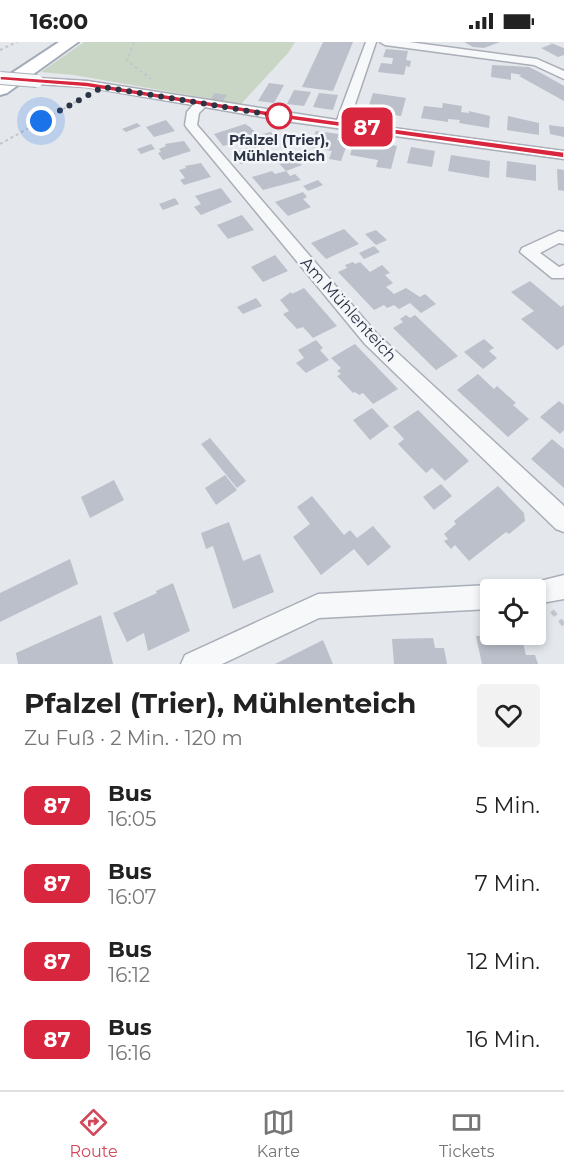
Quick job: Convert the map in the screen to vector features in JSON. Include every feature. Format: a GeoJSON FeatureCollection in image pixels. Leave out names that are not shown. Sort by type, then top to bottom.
{"type":"FeatureCollection","features":[{"type":"Feature","properties":{"kind":"main road"},"geometry":{"type":"LineString","coordinates":[[0,89],[70,42]]}},
{"type":"Feature","properties":{"kind":"street"},"geometry":{"type":"LineString","coordinates":[[342,124],[371,42]]}},
{"type":"Feature","properties":{"kind":"street"},"geometry":{"type":"LineString","coordinates":[[385,42],[504,57],[518,51],[564,76]]}},
{"type":"Feature","properties":{"kind":"street"},"geometry":{"type":"LineString","coordinates":[[0,78],[103,87],[167,99],[564,155]]}},
{"type":"Feature","properties":{"kind":"street","name":"Am Mühlenteich"},"geometry":{"type":"LineString","coordinates":[[201,104],[194,112],[191,125],[371,339],[564,521]]}},
{"type":"Feature","properties":{"kind":"street"},"geometry":{"type":"LineString","coordinates":[[564,239],[559,236],[528,252],[558,274],[564,271]]}},
{"type":"Feature","properties":{"kind":"street"},"geometry":{"type":"LineString","coordinates":[[546,590],[564,587]]}},
{"type":"Feature","properties":{"kind":"street"},"geometry":{"type":"LineString","coordinates":[[194,664],[318,606],[480,598]]}},
{"type":"Feature","properties":{"kind":"path"},"geometry":{"type":"LineString","coordinates":[[0,50],[17,42]]}},
{"type":"Feature","properties":{"kind":"path"},"geometry":{"type":"LineString","coordinates":[[135,42],[128,61],[157,84],[167,99]]}},
{"type":"Feature","properties":{"kind":"path"},"geometry":{"type":"LineString","coordinates":[[0,144],[103,87]]}},
{"type":"Feature","properties":{"kind":"green space"},"geometry":{"type":"Polygon","coordinates":[[[84,42],[295,42],[288,53],[241,104],[74,75],[41,72],[84,42]]]}},
{"type":"Feature","properties":{"kind":"building"},"geometry":{"type":"Polygon","coordinates":[[[323,42],[353,42],[333,91],[302,87],[323,42]]]}},
{"type":"Feature","properties":{"kind":"building"},"geometry":{"type":"Polygon","coordinates":[[[464,42],[500,42],[484,48],[473,47],[464,42]]]}},
{"type":"Feature","properties":{"kind":"building"},"geometry":{"type":"Polygon","coordinates":[[[548,42],[564,48],[564,55],[558,57],[541,48],[552,44],[548,42]]]}},
{"type":"Feature","properties":{"kind":"building"},"geometry":{"type":"Polygon","coordinates":[[[386,49],[408,51],[406,60],[411,61],[410,67],[406,66],[404,75],[378,72],[381,63],[392,64],[393,58],[383,57],[386,49]]]}},
{"type":"Feature","properties":{"kind":"building"},"geometry":{"type":"Polygon","coordinates":[[[492,65],[529,67],[541,73],[564,86],[564,101],[519,76],[522,75],[511,73],[511,80],[491,77],[492,65]]]}},
{"type":"Feature","properties":{"kind":"building"},"geometry":{"type":"Polygon","coordinates":[[[269,83],[284,85],[274,103],[258,101],[269,83]]]}},
{"type":"Feature","properties":{"kind":"building"},"geometry":{"type":"Polygon","coordinates":[[[294,90],[311,92],[304,106],[287,104],[294,90]]]}},
{"type":"Feature","properties":{"kind":"building"},"geometry":{"type":"Polygon","coordinates":[[[215,93],[227,95],[222,102],[210,100],[215,93]]]}},
{"type":"Feature","properties":{"kind":"building"},"geometry":{"type":"Polygon","coordinates":[[[319,93],[338,95],[333,110],[313,107],[319,93]]]}},
{"type":"Feature","properties":{"kind":"building"},"geometry":{"type":"Polygon","coordinates":[[[373,93],[406,98],[401,116],[367,111],[373,93]]]}},
{"type":"Feature","properties":{"kind":"building"},"geometry":{"type":"Polygon","coordinates":[[[443,103],[462,106],[461,112],[469,113],[469,111],[490,116],[489,128],[459,123],[460,120],[448,119],[448,122],[421,118],[424,106],[442,108],[443,103]]]}},
{"type":"Feature","properties":{"kind":"building"},"geometry":{"type":"Polygon","coordinates":[[[508,116],[539,123],[539,135],[507,130],[508,116]]]}},
{"type":"Feature","properties":{"kind":"building"},"geometry":{"type":"Polygon","coordinates":[[[166,120],[175,131],[154,137],[146,127],[166,120]]]}},
{"type":"Feature","properties":{"kind":"building"},"geometry":{"type":"Polygon","coordinates":[[[137,123],[141,126],[126,132],[122,129],[137,123]]]}},
{"type":"Feature","properties":{"kind":"building"},"geometry":{"type":"Polygon","coordinates":[[[245,124],[256,133],[253,134],[255,136],[271,132],[275,136],[241,145],[238,142],[223,146],[214,134],[245,124]]]}},
{"type":"Feature","properties":{"kind":"building"},"geometry":{"type":"Polygon","coordinates":[[[549,125],[564,127],[564,137],[550,134],[549,125]]]}},
{"type":"Feature","properties":{"kind":"building"},"geometry":{"type":"Polygon","coordinates":[[[316,131],[339,134],[337,140],[348,142],[341,161],[329,159],[332,151],[309,147],[316,131]]]}},
{"type":"Feature","properties":{"kind":"building"},"geometry":{"type":"Polygon","coordinates":[[[355,139],[397,146],[391,169],[376,167],[378,160],[350,155],[355,139]]]}},
{"type":"Feature","properties":{"kind":"building"},"geometry":{"type":"Polygon","coordinates":[[[184,141],[191,151],[163,160],[158,153],[161,152],[159,149],[166,146],[165,144],[184,141]]]}},
{"type":"Feature","properties":{"kind":"building"},"geometry":{"type":"Polygon","coordinates":[[[151,144],[155,149],[141,154],[137,149],[151,144]]]}},
{"type":"Feature","properties":{"kind":"building"},"geometry":{"type":"Polygon","coordinates":[[[257,145],[262,151],[257,152],[262,158],[241,164],[234,159],[236,159],[232,153],[257,145]]]}},
{"type":"Feature","properties":{"kind":"building"},"geometry":{"type":"Polygon","coordinates":[[[411,147],[435,151],[432,167],[407,163],[411,147]]]}},
{"type":"Feature","properties":{"kind":"building"},"geometry":{"type":"Polygon","coordinates":[[[288,151],[302,165],[286,171],[272,156],[288,151]]]}},
{"type":"Feature","properties":{"kind":"building"},"geometry":{"type":"Polygon","coordinates":[[[451,155],[490,161],[489,178],[448,171],[451,155]]]}},
{"type":"Feature","properties":{"kind":"building"},"geometry":{"type":"Polygon","coordinates":[[[507,161],[536,165],[536,181],[506,177],[507,161]]]}},
{"type":"Feature","properties":{"kind":"building"},"geometry":{"type":"Polygon","coordinates":[[[201,163],[211,177],[184,185],[180,180],[185,178],[179,170],[186,168],[185,166],[201,163]]]}},
{"type":"Feature","properties":{"kind":"building"},"geometry":{"type":"Polygon","coordinates":[[[557,169],[564,170],[564,191],[558,190],[557,169]]]}},
{"type":"Feature","properties":{"kind":"building"},"geometry":{"type":"Polygon","coordinates":[[[272,171],[275,174],[286,171],[290,176],[295,174],[301,180],[263,190],[252,177],[272,171]]]}},
{"type":"Feature","properties":{"kind":"building"},"geometry":{"type":"Polygon","coordinates":[[[318,180],[323,185],[308,191],[303,186],[318,180]]]}},
{"type":"Feature","properties":{"kind":"building"},"geometry":{"type":"Polygon","coordinates":[[[221,188],[232,202],[201,215],[194,207],[201,204],[195,196],[221,188]]]}},
{"type":"Feature","properties":{"kind":"building"},"geometry":{"type":"Polygon","coordinates":[[[303,192],[307,197],[303,199],[311,207],[288,216],[275,202],[303,192]]]}},
{"type":"Feature","properties":{"kind":"building"},"geometry":{"type":"Polygon","coordinates":[[[175,198],[179,204],[163,210],[159,204],[175,198]]]}},
{"type":"Feature","properties":{"kind":"building"},"geometry":{"type":"Polygon","coordinates":[[[242,215],[254,230],[228,239],[217,225],[242,215]]]}},
{"type":"Feature","properties":{"kind":"building"},"geometry":{"type":"Polygon","coordinates":[[[344,229],[359,244],[326,259],[311,243],[344,229]]]}},
{"type":"Feature","properties":{"kind":"building"},"geometry":{"type":"Polygon","coordinates":[[[376,230],[387,240],[376,245],[365,234],[376,230]]]}},
{"type":"Feature","properties":{"kind":"building"},"geometry":{"type":"Polygon","coordinates":[[[374,246],[380,252],[364,259],[359,253],[374,246]]]}},
{"type":"Feature","properties":{"kind":"building"},"geometry":{"type":"Polygon","coordinates":[[[275,255],[288,271],[263,282],[251,267],[275,255]]]}},
{"type":"Feature","properties":{"kind":"building"},"geometry":{"type":"Polygon","coordinates":[[[353,262],[355,264],[360,262],[370,272],[382,265],[390,273],[385,275],[393,283],[386,287],[394,294],[406,288],[420,297],[425,294],[436,304],[421,313],[410,303],[399,309],[394,305],[387,308],[384,305],[374,310],[338,272],[347,268],[345,265],[353,262]]]}},
{"type":"Feature","properties":{"kind":"building"},"geometry":{"type":"Polygon","coordinates":[[[530,281],[561,307],[564,305],[564,345],[557,350],[521,319],[534,311],[511,292],[530,281]]]}},
{"type":"Feature","properties":{"kind":"building"},"geometry":{"type":"Polygon","coordinates":[[[304,288],[337,326],[313,338],[303,327],[297,329],[283,314],[289,311],[280,300],[291,292],[292,294],[304,288]]]}},
{"type":"Feature","properties":{"kind":"building"},"geometry":{"type":"Polygon","coordinates":[[[256,298],[262,306],[243,314],[237,307],[256,298]]]}},
{"type":"Feature","properties":{"kind":"building"},"geometry":{"type":"Polygon","coordinates":[[[406,315],[410,318],[415,315],[458,356],[436,370],[393,328],[403,322],[400,319],[406,315]]]}},
{"type":"Feature","properties":{"kind":"building"},"geometry":{"type":"Polygon","coordinates":[[[484,339],[494,348],[489,351],[497,358],[483,369],[464,352],[484,339]]]}},
{"type":"Feature","properties":{"kind":"building"},"geometry":{"type":"Polygon","coordinates":[[[316,340],[323,348],[320,350],[329,360],[306,373],[296,363],[304,358],[298,350],[316,340]]]}},
{"type":"Feature","properties":{"kind":"building"},"geometry":{"type":"Polygon","coordinates":[[[355,344],[398,389],[373,404],[363,393],[359,395],[353,393],[337,376],[341,374],[337,371],[341,368],[331,358],[355,344]]]}},
{"type":"Feature","properties":{"kind":"building"},"geometry":{"type":"Polygon","coordinates":[[[478,374],[494,389],[497,386],[516,403],[513,405],[529,419],[508,437],[457,390],[478,374]]]}},
{"type":"Feature","properties":{"kind":"building"},"geometry":{"type":"Polygon","coordinates":[[[559,401],[564,405],[564,430],[560,434],[540,417],[559,401]]]}},
{"type":"Feature","properties":{"kind":"building"},"geometry":{"type":"Polygon","coordinates":[[[372,408],[389,426],[370,440],[353,420],[372,408]]]}},
{"type":"Feature","properties":{"kind":"building"},"geometry":{"type":"Polygon","coordinates":[[[418,410],[469,461],[445,481],[432,468],[426,473],[398,444],[404,439],[393,427],[418,410]]]}},
{"type":"Feature","properties":{"kind":"building"},"geometry":{"type":"Polygon","coordinates":[[[210,438],[246,481],[237,488],[201,444],[210,438]]]}},
{"type":"Feature","properties":{"kind":"building"},"geometry":{"type":"Polygon","coordinates":[[[552,439],[564,449],[564,488],[531,459],[552,439]]]}},
{"type":"Feature","properties":{"kind":"building"},"geometry":{"type":"Polygon","coordinates":[[[225,475],[237,490],[216,505],[205,488],[225,475]]]}},
{"type":"Feature","properties":{"kind":"building"},"geometry":{"type":"Polygon","coordinates":[[[114,480],[124,500],[90,518],[81,497],[114,480]]]}},
{"type":"Feature","properties":{"kind":"building"},"geometry":{"type":"Polygon","coordinates":[[[441,484],[452,496],[434,510],[423,497],[441,484]]]}},
{"type":"Feature","properties":{"kind":"building"},"geometry":{"type":"Polygon","coordinates":[[[498,486],[524,513],[525,521],[509,534],[506,532],[469,561],[455,545],[451,549],[444,541],[448,539],[444,534],[456,524],[454,521],[498,486]]]}},
{"type":"Feature","properties":{"kind":"building"},"geometry":{"type":"Polygon","coordinates":[[[312,496],[344,535],[350,530],[357,538],[373,526],[391,547],[368,566],[354,549],[321,575],[293,537],[310,524],[297,507],[312,496]]]}},
{"type":"Feature","properties":{"kind":"building"},"geometry":{"type":"Polygon","coordinates":[[[229,522],[243,561],[260,554],[274,592],[233,609],[213,546],[206,549],[201,533],[229,522]]]}},
{"type":"Feature","properties":{"kind":"building"},"geometry":{"type":"Polygon","coordinates":[[[70,559],[78,584],[0,622],[0,593],[70,559]]]}},
{"type":"Feature","properties":{"kind":"building"},"geometry":{"type":"Polygon","coordinates":[[[173,583],[190,631],[148,651],[144,633],[127,642],[113,613],[173,583]]]}},
{"type":"Feature","properties":{"kind":"building"},"geometry":{"type":"Polygon","coordinates":[[[101,615],[113,664],[18,664],[16,653],[101,615]]]}},
{"type":"Feature","properties":{"kind":"building"},"geometry":{"type":"Polygon","coordinates":[[[476,636],[480,636],[480,645],[524,645],[526,655],[535,655],[538,664],[482,664],[476,636]]]}},
{"type":"Feature","properties":{"kind":"building"},"geometry":{"type":"Polygon","coordinates":[[[433,638],[435,648],[444,648],[447,664],[394,664],[392,639],[433,638]]]}},
{"type":"Feature","properties":{"kind":"building"},"geometry":{"type":"Polygon","coordinates":[[[323,640],[333,664],[275,664],[323,640]]]}},
{"type":"Feature","properties":{"kind":"bus line","name":"87"},"geometry":{"type":"LineString","coordinates":[[0,78],[87,84],[285,117],[564,155]]}},
{"type":"Feature","properties":{"kind":"place","name":"Pfalzel (Trier), Mühlenteich"},"geometry":{"type":"Point","coordinates":[279,116]}},
{"type":"Feature","properties":{"kind":"route"},"geometry":{"type":"LineString","coordinates":[[41,121],[103,87],[285,117],[279,116]]}}]}
